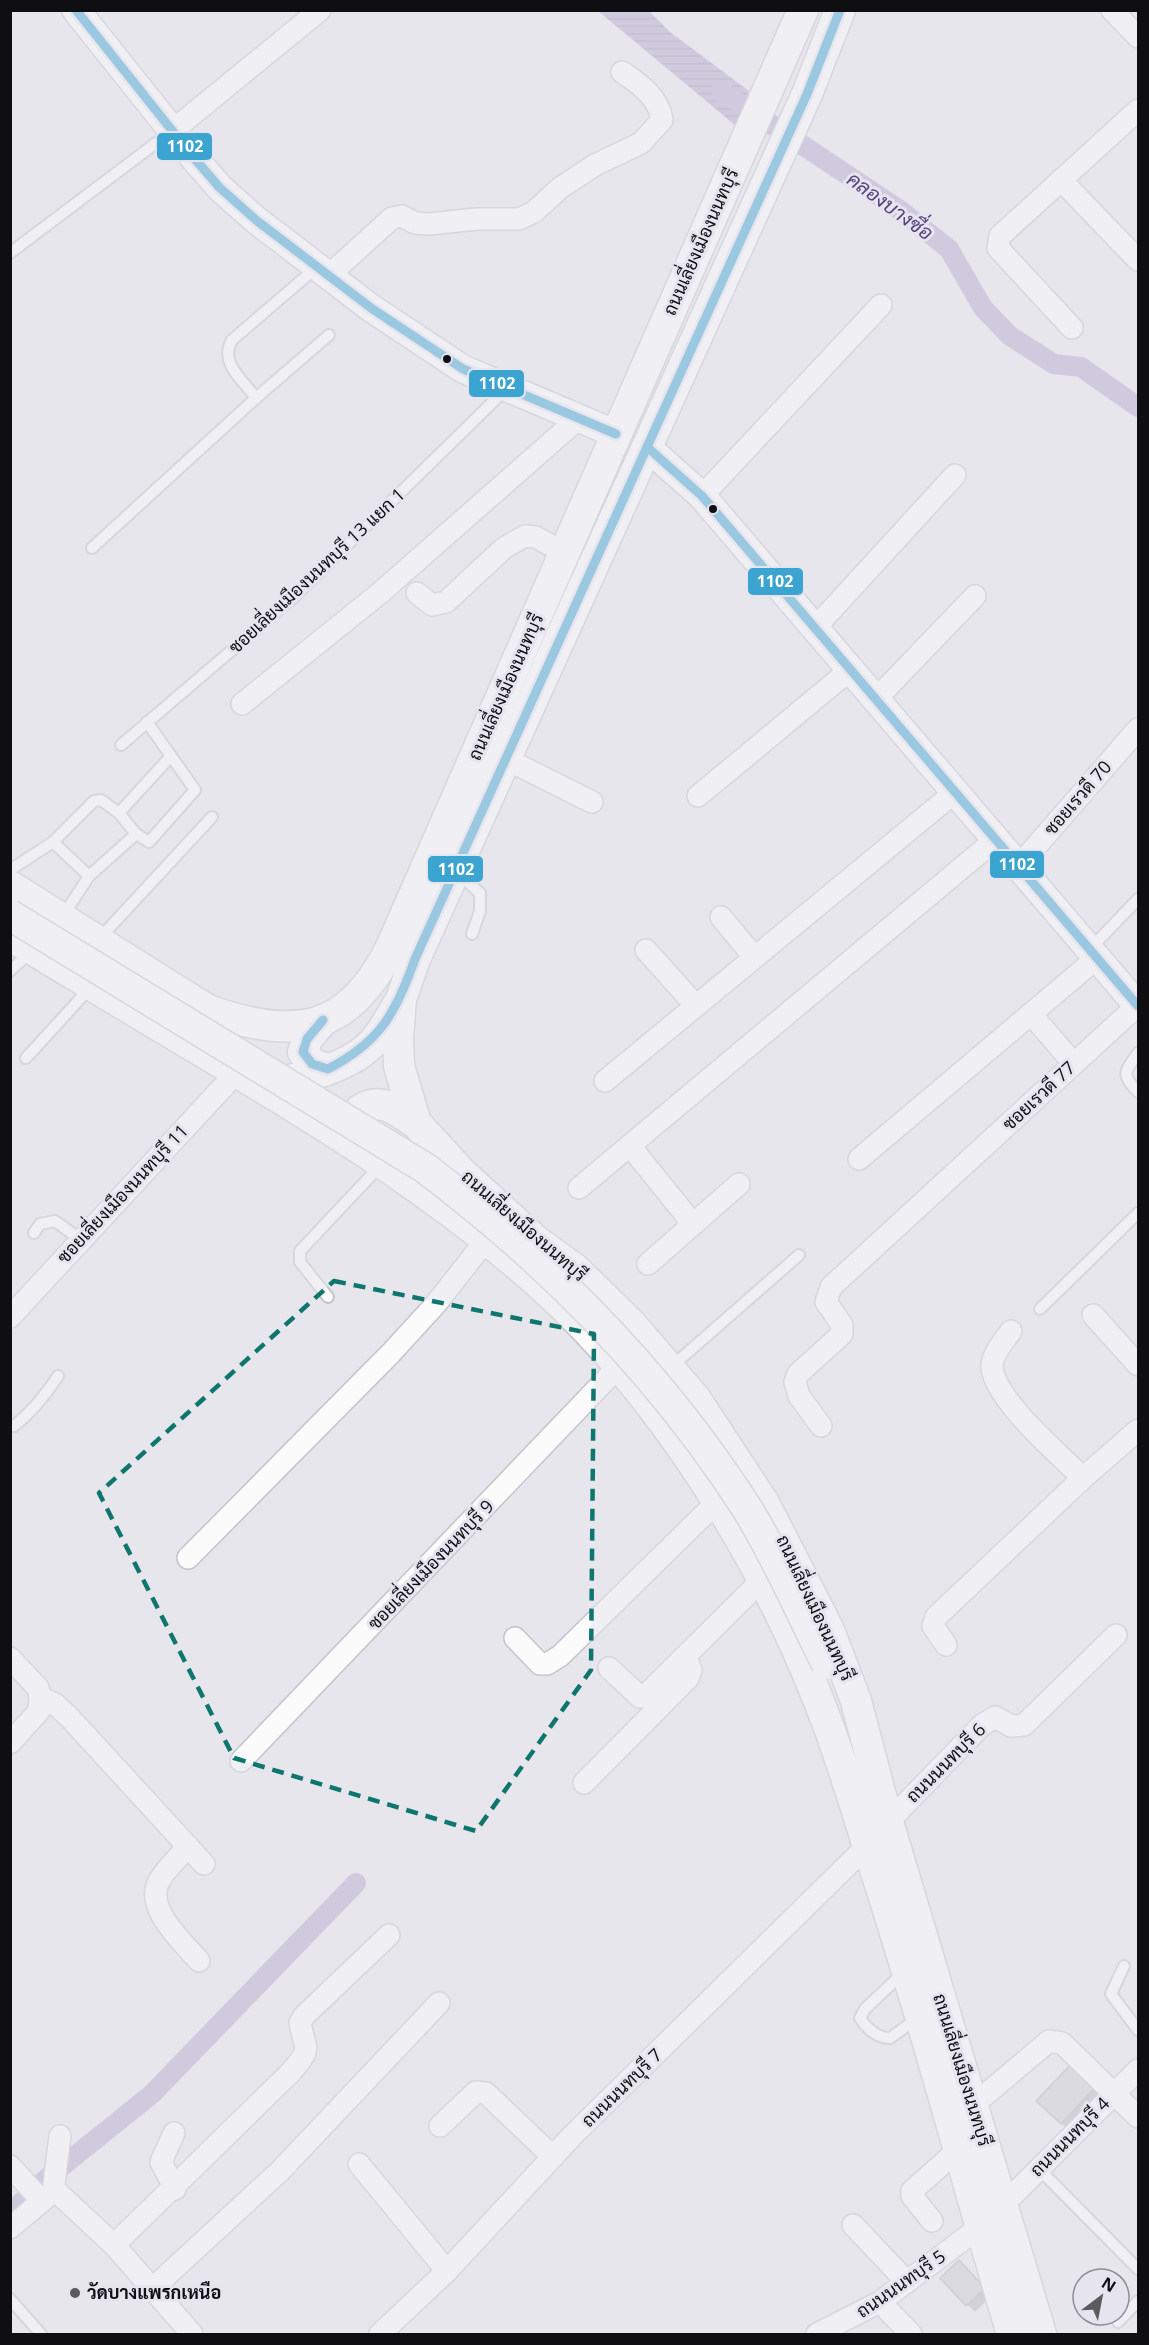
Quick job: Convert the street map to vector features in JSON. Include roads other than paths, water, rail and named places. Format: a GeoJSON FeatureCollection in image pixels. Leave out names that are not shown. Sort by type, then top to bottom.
{"type":"FeatureCollection","features":[{"type":"Feature","properties":{"kind":"main road","name":"ถนนเลี่ยงเมืองนนทบุรี"},"geometry":{"type":"LineString","coordinates":[[10,886],[217,1013],[275,1027],[323,1020],[362,995],[379,973],[803,10]]}},
{"type":"Feature","properties":{"kind":"main road","name":"ถนนเลี่ยงเมืองนนทบุรี"},"geometry":{"type":"LineString","coordinates":[[248,1079],[328,1069],[351,1058],[374,1042],[401,999],[415,959],[807,94],[840,10]]}},
{"type":"Feature","properties":{"kind":"main road"},"geometry":{"type":"LineString","coordinates":[[10,915],[425,1168],[464,1197],[554,1274],[673,1405],[713,1460],[770,1549],[869,1750]]}},
{"type":"Feature","properties":{"kind":"main road","name":"ถนนเลี่ยงเมืองนนทบุรี"},"geometry":{"type":"LineString","coordinates":[[21,943],[248,1079],[380,1162],[486,1240],[547,1291],[618,1367],[694,1465],[763,1579],[816,1694],[922,2016],[1012,2334]]}},
{"type":"Feature","properties":{"kind":"main road","name":"ถนนเลี่ยงเมืองนนทบุรี"},"geometry":{"type":"LineString","coordinates":[[401,999],[398,1038],[399,1066],[417,1123],[461,1172],[535,1240],[583,1277],[632,1325],[677,1362],[788,1546],[829,1630],[856,1701],[888,1822],[1041,2334]]}},
{"type":"Feature","properties":{"kind":"main road"},"geometry":{"type":"LineString","coordinates":[[323,1020],[307,1039],[303,1052],[312,1064],[328,1069]]}},
{"type":"Feature","properties":{"kind":"main road"},"geometry":{"type":"LineString","coordinates":[[380,1162],[357,1122],[360,1110],[370,1103],[384,1103],[417,1123]]}},
{"type":"Feature","properties":{"kind":"street"},"geometry":{"type":"LineString","coordinates":[[76,10],[220,188],[256,220],[323,272],[448,360],[506,389],[616,434]]}},
{"type":"Feature","properties":{"kind":"street"},"geometry":{"type":"LineString","coordinates":[[172,131],[320,10]]}},
{"type":"Feature","properties":{"kind":"street"},"geometry":{"type":"LineString","coordinates":[[1113,10],[1138,38]]}},
{"type":"Feature","properties":{"kind":"street"},"geometry":{"type":"LineString","coordinates":[[323,272],[392,218],[402,216],[415,223],[429,224],[477,219],[519,219],[534,212],[560,188],[595,165],[641,143],[662,120],[661,109],[642,85],[622,72]]}},
{"type":"Feature","properties":{"kind":"street"},"geometry":{"type":"LineString","coordinates":[[1072,328],[998,248],[1000,236],[1138,113]]}},
{"type":"Feature","properties":{"kind":"street"},"geometry":{"type":"LineString","coordinates":[[1061,180],[1138,260]]}},
{"type":"Feature","properties":{"kind":"street"},"geometry":{"type":"LineString","coordinates":[[702,496],[882,304]]}},
{"type":"Feature","properties":{"kind":"street"},"geometry":{"type":"LineString","coordinates":[[242,704],[380,593],[579,418]]}},
{"type":"Feature","properties":{"kind":"street"},"geometry":{"type":"LineString","coordinates":[[647,447],[702,496],[1138,1006]]}},
{"type":"Feature","properties":{"kind":"street"},"geometry":{"type":"LineString","coordinates":[[814,629],[955,475]]}},
{"type":"Feature","properties":{"kind":"street"},"geometry":{"type":"LineString","coordinates":[[417,593],[432,605],[446,602],[504,548],[525,536],[536,537],[564,553]]}},
{"type":"Feature","properties":{"kind":"street"},"geometry":{"type":"LineString","coordinates":[[876,699],[975,596]]}},
{"type":"Feature","properties":{"kind":"street"},"geometry":{"type":"LineString","coordinates":[[698,796],[850,670]]}},
{"type":"Feature","properties":{"kind":"street","name":"ซอยเรวดี 70"},"geometry":{"type":"LineString","coordinates":[[1018,867],[1138,729]]}},
{"type":"Feature","properties":{"kind":"street"},"geometry":{"type":"LineString","coordinates":[[506,759],[591,802]]}},
{"type":"Feature","properties":{"kind":"street"},"geometry":{"type":"LineString","coordinates":[[605,1081],[954,793]]}},
{"type":"Feature","properties":{"kind":"street"},"geometry":{"type":"LineString","coordinates":[[579,1188],[995,840]]}},
{"type":"Feature","properties":{"kind":"street"},"geometry":{"type":"LineString","coordinates":[[721,917],[754,957]]}},
{"type":"Feature","properties":{"kind":"street"},"geometry":{"type":"LineString","coordinates":[[646,950],[696,1006]]}},
{"type":"Feature","properties":{"kind":"street"},"geometry":{"type":"LineString","coordinates":[[859,1159],[1031,1014],[1093,954]]}},
{"type":"Feature","properties":{"kind":"street","name":"ซอยเรวดี 77"},"geometry":{"type":"LineString","coordinates":[[821,1426],[799,1396],[795,1382],[798,1374],[842,1334],[842,1325],[828,1307],[828,1292],[1138,1006]]}},
{"type":"Feature","properties":{"kind":"street"},"geometry":{"type":"LineString","coordinates":[[1031,1014],[1074,1064]]}},
{"type":"Feature","properties":{"kind":"street","name":"ซอยเลี่ยงเมืองนนทบุรี 11"},"geometry":{"type":"LineString","coordinates":[[13,1309],[248,1079]]}},
{"type":"Feature","properties":{"kind":"street"},"geometry":{"type":"LineString","coordinates":[[630,1146],[693,1224]]}},
{"type":"Feature","properties":{"kind":"street"},"geometry":{"type":"LineString","coordinates":[[648,1264],[739,1184]]}},
{"type":"Feature","properties":{"kind":"street"},"geometry":{"type":"LineString","coordinates":[[189,1558],[391,1353],[435,1305],[486,1240]]}},
{"type":"Feature","properties":{"kind":"street"},"geometry":{"type":"LineString","coordinates":[[1093,1315],[1138,1365]]}},
{"type":"Feature","properties":{"kind":"street"},"geometry":{"type":"LineString","coordinates":[[1011,1331],[994,1356],[992,1366],[997,1383],[1006,1400],[1083,1478]]}},
{"type":"Feature","properties":{"kind":"street","name":"ซอยเลี่ยงเมืองนนทบุรี 9"},"geometry":{"type":"LineString","coordinates":[[241,1761],[618,1367]]}},
{"type":"Feature","properties":{"kind":"street"},"geometry":{"type":"LineString","coordinates":[[946,1645],[933,1626],[936,1617],[1083,1478],[1138,1430]]}},
{"type":"Feature","properties":{"kind":"street"},"geometry":{"type":"LineString","coordinates":[[515,1638],[540,1664],[547,1664],[560,1656],[717,1502]]}},
{"type":"Feature","properties":{"kind":"street"},"geometry":{"type":"LineString","coordinates":[[609,1668],[640,1697],[645,1696],[763,1579]]}},
{"type":"Feature","properties":{"kind":"street","name":"ถนนนนทบุรี 6"},"geometry":{"type":"LineString","coordinates":[[888,1822],[987,1721],[1011,1726],[1024,1725],[1116,1635]]}},
{"type":"Feature","properties":{"kind":"street"},"geometry":{"type":"LineString","coordinates":[[584,1784],[688,1678],[691,1670],[686,1657]]}},
{"type":"Feature","properties":{"kind":"street"},"geometry":{"type":"LineString","coordinates":[[10,1658],[38,1688],[40,1697],[39,1711],[10,1743]]}},
{"type":"Feature","properties":{"kind":"street"},"geometry":{"type":"LineString","coordinates":[[40,1697],[55,1704],[69,1717],[204,1864]]}},
{"type":"Feature","properties":{"kind":"street"},"geometry":{"type":"LineString","coordinates":[[188,1846],[159,1880],[156,1900],[161,1915],[199,1962]]}},
{"type":"Feature","properties":{"kind":"street","name":"ถนนนนทบุรี 7"},"geometry":{"type":"LineString","coordinates":[[380,2334],[447,2271],[553,2157],[867,1846]]}},
{"type":"Feature","properties":{"kind":"street"},"geometry":{"type":"LineString","coordinates":[[114,2246],[175,2189],[301,2061],[307,2046],[300,2023],[303,2016],[389,1935]]}},
{"type":"Feature","properties":{"kind":"street"},"geometry":{"type":"LineString","coordinates":[[153,2288],[280,2171],[439,2003]]}},
{"type":"Feature","properties":{"kind":"street"},"geometry":{"type":"LineString","coordinates":[[972,2106],[1049,2041],[1056,2040],[1062,2043],[1138,2117]]}},
{"type":"Feature","properties":{"kind":"street","name":"ถนนนนทบุรี 4"},"geometry":{"type":"LineString","coordinates":[[1002,2206],[1138,2070]]}},
{"type":"Feature","properties":{"kind":"street"},"geometry":{"type":"LineString","coordinates":[[440,2126],[476,2092],[486,2093],[553,2157]]}},
{"type":"Feature","properties":{"kind":"street"},"geometry":{"type":"LineString","coordinates":[[174,2133],[161,2156],[161,2162],[164,2173],[175,2189]]}},
{"type":"Feature","properties":{"kind":"street"},"geometry":{"type":"LineString","coordinates":[[10,2228],[60,2136]]}},
{"type":"Feature","properties":{"kind":"street"},"geometry":{"type":"LineString","coordinates":[[932,2221],[912,2196],[912,2191],[959,2149]]}},
{"type":"Feature","properties":{"kind":"street"},"geometry":{"type":"LineString","coordinates":[[359,2164],[447,2271]]}},
{"type":"Feature","properties":{"kind":"street"},"geometry":{"type":"LineString","coordinates":[[32,2185],[114,2246],[192,2334]]}},
{"type":"Feature","properties":{"kind":"street"},"geometry":{"type":"LineString","coordinates":[[853,2225],[907,2282]]}},
{"type":"Feature","properties":{"kind":"street","name":"ถนนนนทบุรี 5"},"geometry":{"type":"LineString","coordinates":[[817,2334],[879,2302],[980,2226]]}},
{"type":"Feature","properties":{"kind":"street"},"geometry":{"type":"LineString","coordinates":[[879,2302],[911,2334]]}},
{"type":"Feature","properties":{"kind":"lane"},"geometry":{"type":"LineString","coordinates":[[10,253],[172,131]]}},
{"type":"Feature","properties":{"kind":"lane"},"geometry":{"type":"LineString","coordinates":[[256,398],[227,360],[226,351],[232,340],[323,272]]}},
{"type":"Feature","properties":{"kind":"lane"},"geometry":{"type":"LineString","coordinates":[[92,548],[256,398],[329,335]]}},
{"type":"Feature","properties":{"kind":"lane","name":"ซอยเลี่ยงเมืองนนทบุรี 13 แยก 1"},"geometry":{"type":"LineString","coordinates":[[121,745],[294,597],[506,389]]}},
{"type":"Feature","properties":{"kind":"lane"},"geometry":{"type":"LineString","coordinates":[[10,870],[53,842],[94,801],[101,800],[118,813],[145,841],[153,839],[195,790],[147,722]]}},
{"type":"Feature","properties":{"kind":"lane"},"geometry":{"type":"LineString","coordinates":[[118,813],[171,756]]}},
{"type":"Feature","properties":{"kind":"lane"},"geometry":{"type":"LineString","coordinates":[[99,940],[212,818]]}},
{"type":"Feature","properties":{"kind":"lane"},"geometry":{"type":"LineString","coordinates":[[62,918],[89,876],[136,834]]}},
{"type":"Feature","properties":{"kind":"lane"},"geometry":{"type":"LineString","coordinates":[[53,842],[89,876]]}},
{"type":"Feature","properties":{"kind":"lane"},"geometry":{"type":"LineString","coordinates":[[455,871],[480,893],[480,911],[472,934]]}},
{"type":"Feature","properties":{"kind":"lane"},"geometry":{"type":"LineString","coordinates":[[1093,954],[1138,899]]}},
{"type":"Feature","properties":{"kind":"lane"},"geometry":{"type":"LineString","coordinates":[[10,971],[21,943]]}},
{"type":"Feature","properties":{"kind":"lane"},"geometry":{"type":"LineString","coordinates":[[26,1058],[92,985]]}},
{"type":"Feature","properties":{"kind":"lane"},"geometry":{"type":"LineString","coordinates":[[1138,1053],[1125,1071],[1125,1076],[1138,1092]]}},
{"type":"Feature","properties":{"kind":"lane"},"geometry":{"type":"LineString","coordinates":[[328,1297],[300,1262],[300,1251],[380,1162]]}},
{"type":"Feature","properties":{"kind":"lane"},"geometry":{"type":"LineString","coordinates":[[1040,1309],[1138,1213]]}},
{"type":"Feature","properties":{"kind":"lane"},"geometry":{"type":"LineString","coordinates":[[34,1233],[40,1224],[55,1221],[81,1240]]}},
{"type":"Feature","properties":{"kind":"lane"},"geometry":{"type":"LineString","coordinates":[[677,1362],[799,1255]]}},
{"type":"Feature","properties":{"kind":"lane"},"geometry":{"type":"LineString","coordinates":[[10,1426],[14,1426],[29,1414],[44,1398],[58,1376]]}},
{"type":"Feature","properties":{"kind":"lane"},"geometry":{"type":"LineString","coordinates":[[1124,1966],[1111,1994],[1138,2030]]}},
{"type":"Feature","properties":{"kind":"lane"},"geometry":{"type":"LineString","coordinates":[[907,1970],[866,2008],[860,2018],[865,2026],[880,2036],[890,2038],[922,2016]]}},
{"type":"Feature","properties":{"kind":"lane"},"geometry":{"type":"LineString","coordinates":[[1038,2168],[1138,2269]]}},
{"type":"Feature","properties":{"kind":"lane"},"geometry":{"type":"LineString","coordinates":[[10,2299],[41,2334]]}},
{"type":"Feature","properties":{"kind":"waterway","name":"คลองบางซื่อ"},"geometry":{"type":"LineString","coordinates":[[721,91],[900,210],[949,249],[983,308],[1010,336],[1054,364],[1081,367],[1138,407]]}},
{"type":"Feature","properties":{"kind":"waterway"},"geometry":{"type":"LineString","coordinates":[[10,2213],[45,2180],[152,2094],[356,1883]]}},
{"type":"Feature","properties":{"kind":"place","name":"วัดบางแพรกเหนือ"},"geometry":{"type":"Point","coordinates":[75,2293]}}]}
